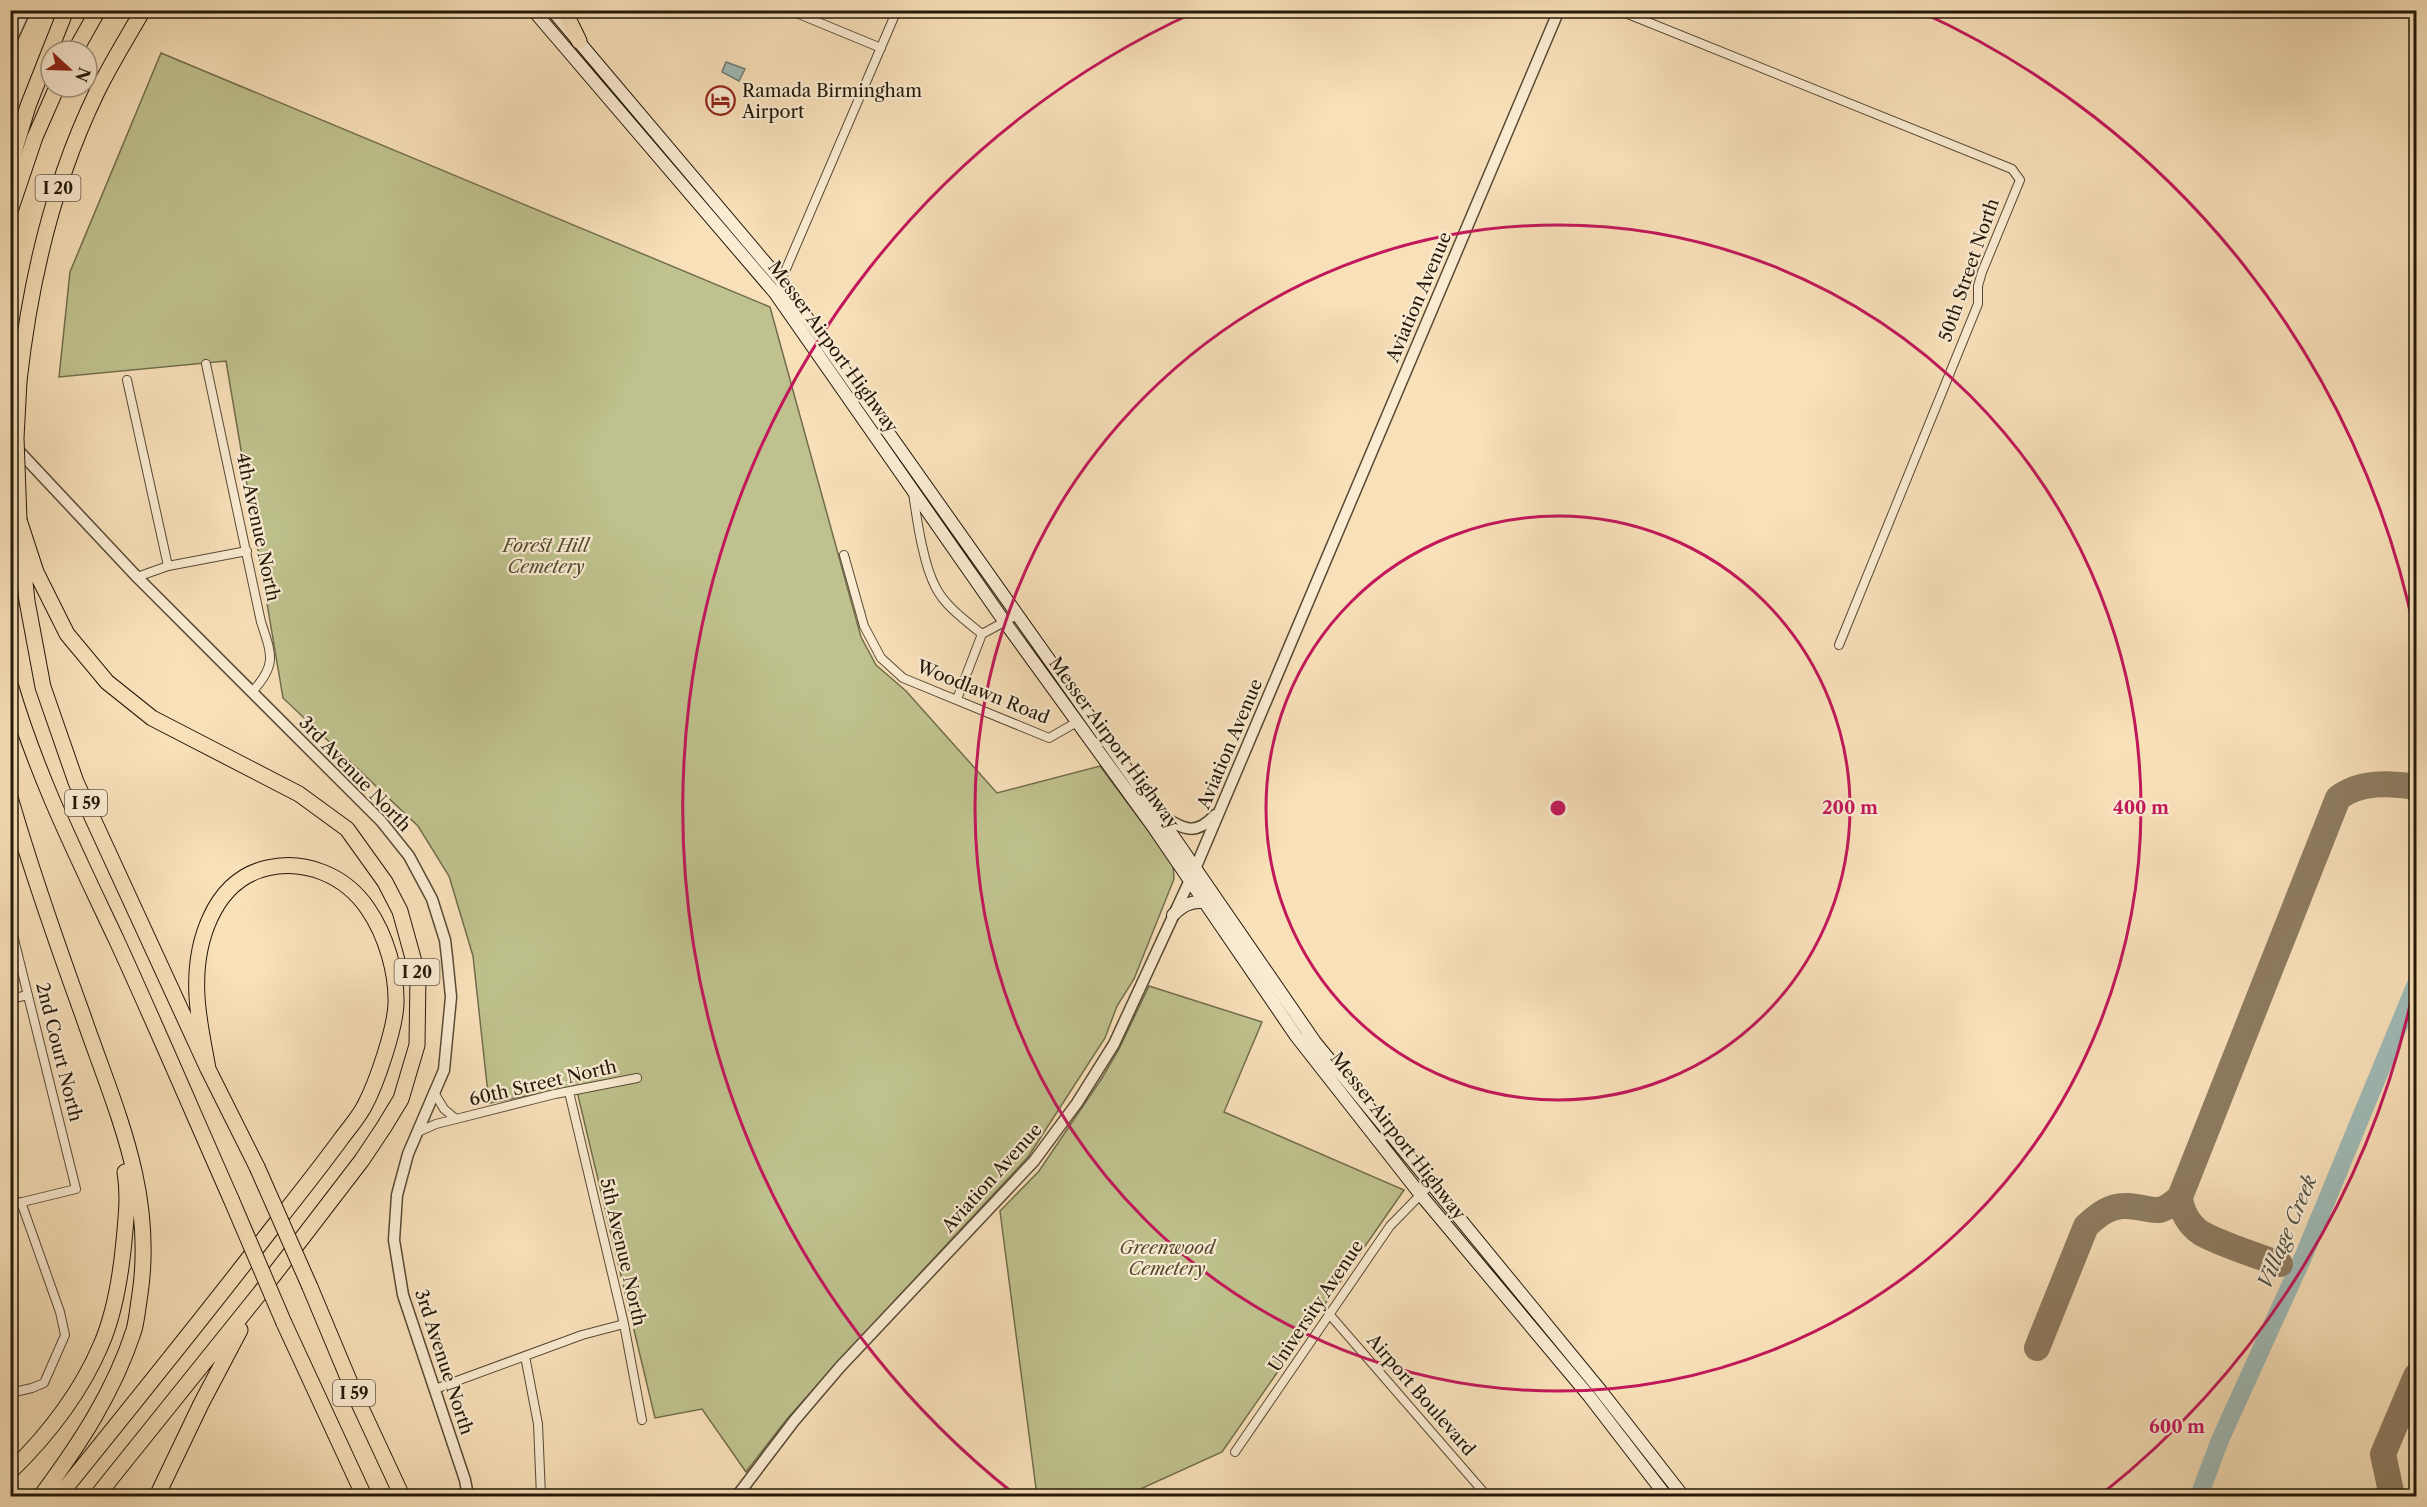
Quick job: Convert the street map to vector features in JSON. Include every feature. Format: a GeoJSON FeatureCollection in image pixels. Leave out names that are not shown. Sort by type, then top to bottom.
{"type":"FeatureCollection","features":[{"type":"Feature","properties":{"kind":"highway"},"geometry":{"type":"LineString","coordinates":[[10,165],[28,106],[66,10]]}},
{"type":"Feature","properties":{"kind":"highway"},"geometry":{"type":"LineString","coordinates":[[82,39],[98,10]]}},
{"type":"Feature","properties":{"kind":"highway","name":"I 20"},"geometry":{"type":"LineString","coordinates":[[98,1497],[362,1160],[401,1099],[417,1045],[418,976],[400,911],[385,882],[347,829],[299,794],[152,718],[107,682],[67,634],[36,572],[19,520],[16,438],[19,381],[31,292],[41,243],[76,138],[95,95],[143,10]]}},
{"type":"Feature","properties":{"kind":"highway"},"geometry":{"type":"LineString","coordinates":[[564,10],[579,41]]}},
{"type":"Feature","properties":{"kind":"highway","name":"I 20"},"geometry":{"type":"LineString","coordinates":[[10,212],[35,137],[52,99]]}},
{"type":"Feature","properties":{"kind":"highway","name":"I 59"},"geometry":{"type":"LineString","coordinates":[[19,520],[27,601],[43,687],[76,782],[208,1069],[257,1167],[356,1397],[402,1497]]}},
{"type":"Feature","properties":{"kind":"highway","name":"I 59"},"geometry":{"type":"LineString","coordinates":[[10,684],[42,781],[117,940],[284,1323],[364,1497]]}},
{"type":"Feature","properties":{"kind":"highway"},"geometry":{"type":"LineString","coordinates":[[10,797],[29,863],[130,1147],[142,1206],[144,1267],[134,1329],[109,1391],[77,1448],[41,1497]]}},
{"type":"Feature","properties":{"kind":"highway"},"geometry":{"type":"LineString","coordinates":[[59,1497],[222,1293],[365,1105],[391,1029],[396,1005],[393,975],[388,952],[372,914],[358,893],[341,879],[293,866],[274,867],[255,871],[241,878],[226,891],[213,911],[201,945],[197,968],[197,997],[208,1069]]}},
{"type":"Feature","properties":{"kind":"highway"},"geometry":{"type":"LineString","coordinates":[[10,1472],[75,1395],[102,1344],[121,1273],[128,1193],[114,1104]]}},
{"type":"Feature","properties":{"kind":"highway"},"geometry":{"type":"LineString","coordinates":[[157,1497],[201,1404],[260,1293]]}},
{"type":"Feature","properties":{"kind":"main road","name":"Messer Airport Highway"},"geometry":{"type":"LineString","coordinates":[[532,10],[775,293],[1004,621],[1154,828],[1296,1036],[1420,1194],[1589,1396],[1666,1497]]}},
{"type":"Feature","properties":{"kind":"main road","name":"Messer Airport Highway"},"geometry":{"type":"LineString","coordinates":[[552,10],[781,281],[1158,813],[1315,1042],[1601,1391],[1683,1497]]}},
{"type":"Feature","properties":{"kind":"main road"},"geometry":{"type":"LineString","coordinates":[[1173,915],[1186,904],[1203,902]]}},
{"type":"Feature","properties":{"kind":"street"},"geometry":{"type":"LineString","coordinates":[[10,43],[25,10]]}},
{"type":"Feature","properties":{"kind":"street"},"geometry":{"type":"LineString","coordinates":[[789,10],[881,48]]}},
{"type":"Feature","properties":{"kind":"street"},"geometry":{"type":"LineString","coordinates":[[775,293],[897,10]]}},
{"type":"Feature","properties":{"kind":"street","name":"Aviation Avenue"},"geometry":{"type":"LineString","coordinates":[[737,1497],[794,1421],[840,1367],[1040,1153],[1077,1103],[1114,1044],[1195,869],[1559,10]]}},
{"type":"Feature","properties":{"kind":"street","name":"50th Street North"},"geometry":{"type":"LineString","coordinates":[[1618,10],[2012,169],[2019,176],[2020,180],[1978,286],[1978,304],[1839,645]]}},
{"type":"Feature","properties":{"kind":"street","name":"4th Avenue North"},"geometry":{"type":"LineString","coordinates":[[206,363],[261,622],[269,646],[270,664],[267,674],[252,692]]}},
{"type":"Feature","properties":{"kind":"street"},"geometry":{"type":"LineString","coordinates":[[127,380],[168,566]]}},
{"type":"Feature","properties":{"kind":"street","name":"3rd Avenue North"},"geometry":{"type":"LineString","coordinates":[[10,443],[137,577],[381,821],[409,856],[432,899],[445,940],[451,997],[444,1070],[408,1154],[397,1195],[394,1240],[403,1295],[465,1480],[468,1497]]}},
{"type":"Feature","properties":{"kind":"street"},"geometry":{"type":"LineString","coordinates":[[912,488],[920,536],[936,588],[953,611],[982,634]]}},
{"type":"Feature","properties":{"kind":"street"},"geometry":{"type":"LineString","coordinates":[[137,577],[168,566],[247,551]]}},
{"type":"Feature","properties":{"kind":"street","name":"Woodlawn Road"},"geometry":{"type":"LineString","coordinates":[[844,555],[864,626],[881,658],[903,678],[1049,738],[1077,722]]}},
{"type":"Feature","properties":{"kind":"street"},"geometry":{"type":"LineString","coordinates":[[957,699],[982,634],[1017,615]]}},
{"type":"Feature","properties":{"kind":"street"},"geometry":{"type":"LineString","coordinates":[[1158,813],[1191,830],[1200,828],[1214,817],[1224,800]]}},
{"type":"Feature","properties":{"kind":"street","name":"2nd Court North"},"geometry":{"type":"LineString","coordinates":[[10,923],[76,1190],[21,1202]]}},
{"type":"Feature","properties":{"kind":"street"},"geometry":{"type":"LineString","coordinates":[[10,999],[28,995]]}},
{"type":"Feature","properties":{"kind":"street","name":"60th Street North"},"geometry":{"type":"LineString","coordinates":[[418,1132],[436,1124],[555,1094],[637,1078]]}},
{"type":"Feature","properties":{"kind":"street","name":"5th Avenue North"},"geometry":{"type":"LineString","coordinates":[[569,1092],[624,1324],[642,1420]]}},
{"type":"Feature","properties":{"kind":"street","name":"60th Street North"},"geometry":{"type":"LineString","coordinates":[[435,1094],[444,1109],[456,1119]]}},
{"type":"Feature","properties":{"kind":"street","name":"University Avenue"},"geometry":{"type":"LineString","coordinates":[[1235,1452],[1390,1226],[1431,1184]]}},
{"type":"Feature","properties":{"kind":"street"},"geometry":{"type":"LineString","coordinates":[[10,1205],[21,1202],[60,1312],[65,1335],[44,1383],[10,1393]]}},
{"type":"Feature","properties":{"kind":"street","name":"Airport Boulevard"},"geometry":{"type":"LineString","coordinates":[[1330,1315],[1487,1497]]}},
{"type":"Feature","properties":{"kind":"street"},"geometry":{"type":"LineString","coordinates":[[435,1389],[582,1335],[624,1324]]}},
{"type":"Feature","properties":{"kind":"street"},"geometry":{"type":"LineString","coordinates":[[525,1356],[538,1424],[540,1497]]}},
{"type":"Feature","properties":{"kind":"green space","name":"Forest Hill Cemetery"},"geometry":{"type":"Polygon","coordinates":[[[161,53],[770,307],[861,637],[876,665],[906,691],[997,793],[1100,766],[1173,864],[1174,879],[1134,979],[1117,1006],[1105,1038],[1028,1157],[835,1365],[787,1419],[746,1472],[702,1409],[655,1418],[576,1087],[489,1103],[473,956],[449,876],[418,826],[283,698],[226,361],[59,377],[70,272],[161,53]]]}},
{"type":"Feature","properties":{"kind":"green space","name":"Greenwood Cemetery"},"geometry":{"type":"Polygon","coordinates":[[[1149,986],[1262,1022],[1224,1112],[1404,1190],[1222,1452],[1125,1496],[1037,1496],[1000,1211],[1039,1171],[1102,1078],[1119,1049],[1149,986]]]}},
{"type":"Feature","properties":{"kind":"water"},"geometry":{"type":"Polygon","coordinates":[[[726,62],[745,69],[739,81],[722,72],[726,62]]]}},
{"type":"Feature","properties":{"kind":"waterway","name":"Village Creek"},"geometry":{"type":"LineString","coordinates":[[2199,1496],[2220,1440],[2304,1255],[2416,984]]}},
{"type":"Feature","properties":{"kind":"taxiway"},"geometry":{"type":"LineString","coordinates":[[2280,1264],[2229,1246],[2201,1233],[2186,1217],[2180,1197],[2338,798],[2347,792],[2365,786],[2386,784],[2416,787]]}},
{"type":"Feature","properties":{"kind":"taxiway"},"geometry":{"type":"LineString","coordinates":[[2037,1348],[2086,1226],[2115,1207],[2160,1210],[2180,1197]]}},
{"type":"Feature","properties":{"kind":"taxiway"},"geometry":{"type":"LineString","coordinates":[[2392,1496],[2383,1454],[2416,1376]]}},
{"type":"Feature","properties":{"kind":"place","name":"Ramada Birmingham Airport"},"geometry":{"type":"Point","coordinates":[721,101]}}]}
